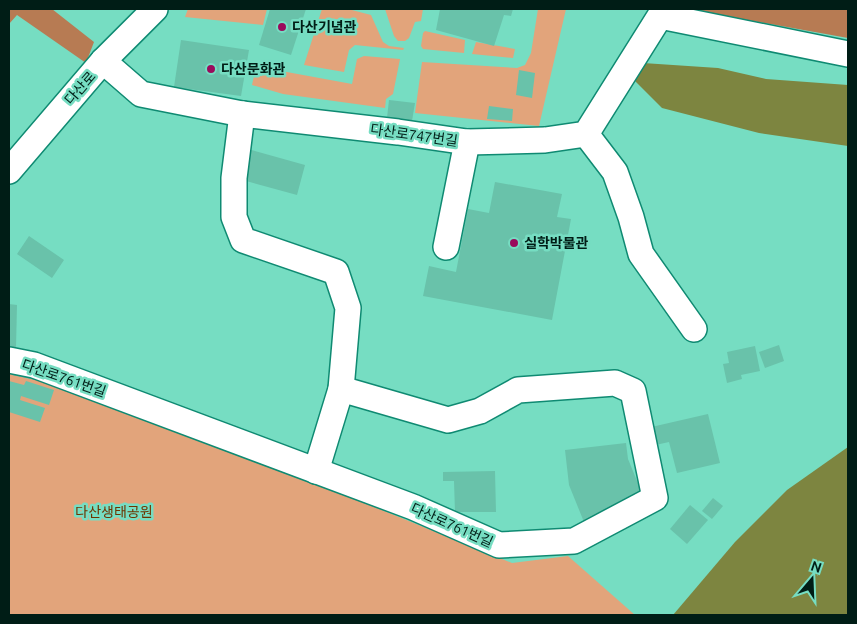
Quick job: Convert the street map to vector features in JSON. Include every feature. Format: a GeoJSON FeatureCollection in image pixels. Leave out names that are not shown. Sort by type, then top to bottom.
{"type":"FeatureCollection","features":[{"type":"Feature","properties":{"kind":"street","name":"다산로"},"geometry":{"type":"LineString","coordinates":[[9,172],[103,62],[155,9]]}},
{"type":"Feature","properties":{"kind":"street"},"geometry":{"type":"LineString","coordinates":[[694,329],[641,254],[631,217],[615,172],[586,134],[661,12],[848,54]]}},
{"type":"Feature","properties":{"kind":"street","name":"다산로747번길"},"geometry":{"type":"LineString","coordinates":[[103,62],[141,94],[242,114],[467,142],[545,140],[586,134]]}},
{"type":"Feature","properties":{"kind":"street"},"geometry":{"type":"LineString","coordinates":[[242,114],[234,178],[234,217],[243,240],[336,272],[348,308],[341,389],[316,471]]}},
{"type":"Feature","properties":{"kind":"street"},"geometry":{"type":"LineString","coordinates":[[446,247],[467,142]]}},
{"type":"Feature","properties":{"kind":"street","name":"다산로761번길"},"geometry":{"type":"LineString","coordinates":[[9,360],[34,365],[413,507],[499,546],[574,541],[655,498],[633,391],[615,383],[518,390],[480,411],[448,420],[341,389]]}},
{"type":"Feature","properties":{"kind":"green space"},"geometry":{"type":"Polygon","coordinates":[[[188,9],[267,9],[263,25],[185,17],[188,9]]]}},
{"type":"Feature","properties":{"kind":"green space"},"geometry":{"type":"Polygon","coordinates":[[[322,9],[348,9],[371,15],[383,42],[389,46],[404,48],[403,50],[355,45],[349,50],[344,72],[304,65],[322,9]]]}},
{"type":"Feature","properties":{"kind":"green space"},"geometry":{"type":"Polygon","coordinates":[[[385,9],[423,9],[421,21],[415,22],[409,38],[405,41],[398,41],[394,36],[385,9]]]}},
{"type":"Feature","properties":{"kind":"green space"},"geometry":{"type":"Polygon","coordinates":[[[538,9],[566,9],[539,126],[415,113],[422,62],[517,68],[525,65],[531,53],[538,9]]]}},
{"type":"Feature","properties":{"kind":"green space"},"geometry":{"type":"Polygon","coordinates":[[[425,31],[465,40],[464,53],[423,49],[421,46],[425,31]]]}},
{"type":"Feature","properties":{"kind":"green space"},"geometry":{"type":"Polygon","coordinates":[[[476,42],[515,49],[513,58],[472,54],[476,42]]]}},
{"type":"Feature","properties":{"kind":"green space"},"geometry":{"type":"Polygon","coordinates":[[[364,56],[400,59],[393,94],[386,99],[385,108],[283,94],[252,85],[254,76],[262,76],[265,68],[352,84],[357,59],[364,56]]]}},
{"type":"Feature","properties":{"kind":"green space","name":"다산생태공원"},"geometry":{"type":"Polygon","coordinates":[[[9,365],[33,368],[512,563],[568,556],[635,615],[9,615],[9,365]]]}},
{"type":"Feature","properties":{"kind":"shaded area"},"geometry":{"type":"Polygon","coordinates":[[[9,9],[52,9],[94,42],[86,63],[17,15],[9,24],[9,9]]]}},
{"type":"Feature","properties":{"kind":"shaded area"},"geometry":{"type":"Polygon","coordinates":[[[686,9],[848,9],[848,38],[686,9]]]}},
{"type":"Feature","properties":{"kind":"shaded area"},"geometry":{"type":"Polygon","coordinates":[[[643,63],[718,68],[766,79],[848,85],[848,146],[759,133],[662,108],[634,80],[643,63]]]}},
{"type":"Feature","properties":{"kind":"shaded area"},"geometry":{"type":"Polygon","coordinates":[[[848,447],[848,615],[673,615],[735,542],[787,490],[848,447]]]}},
{"type":"Feature","properties":{"kind":"building","name":"다산기념관"},"geometry":{"type":"Polygon","coordinates":[[[270,9],[306,9],[291,55],[259,45],[270,9]]]}},
{"type":"Feature","properties":{"kind":"building"},"geometry":{"type":"Polygon","coordinates":[[[440,9],[513,9],[511,16],[504,15],[494,46],[436,30],[440,9]]]}},
{"type":"Feature","properties":{"kind":"building","name":"다산문화관"},"geometry":{"type":"Polygon","coordinates":[[[181,40],[249,50],[241,96],[174,87],[181,40]]]}},
{"type":"Feature","properties":{"kind":"building"},"geometry":{"type":"Polygon","coordinates":[[[519,70],[535,73],[532,98],[516,95],[519,70]]]}},
{"type":"Feature","properties":{"kind":"building"},"geometry":{"type":"Polygon","coordinates":[[[389,100],[415,103],[412,121],[387,118],[389,100]]]}},
{"type":"Feature","properties":{"kind":"building"},"geometry":{"type":"Polygon","coordinates":[[[489,106],[513,109],[512,121],[487,119],[489,106]]]}},
{"type":"Feature","properties":{"kind":"building"},"geometry":{"type":"Polygon","coordinates":[[[248,149],[305,165],[297,195],[239,179],[248,149]]]}},
{"type":"Feature","properties":{"kind":"building","name":"실학박물관"},"geometry":{"type":"Polygon","coordinates":[[[495,182],[562,194],[557,217],[571,219],[552,320],[423,296],[429,266],[456,272],[468,209],[489,213],[495,182]]]}},
{"type":"Feature","properties":{"kind":"building"},"geometry":{"type":"Polygon","coordinates":[[[29,236],[64,260],[52,278],[17,254],[29,236]]]}},
{"type":"Feature","properties":{"kind":"building"},"geometry":{"type":"Polygon","coordinates":[[[9,304],[17,305],[16,348],[9,347],[9,304]]]}},
{"type":"Feature","properties":{"kind":"building"},"geometry":{"type":"Polygon","coordinates":[[[779,345],[784,361],[765,368],[759,352],[779,345]]]}},
{"type":"Feature","properties":{"kind":"building"},"geometry":{"type":"Polygon","coordinates":[[[755,346],[760,371],[741,375],[742,379],[727,383],[723,364],[729,363],[727,352],[755,346]]]}},
{"type":"Feature","properties":{"kind":"building"},"geometry":{"type":"Polygon","coordinates":[[[14,366],[37,372],[35,380],[12,375],[14,366]]]}},
{"type":"Feature","properties":{"kind":"building"},"geometry":{"type":"Polygon","coordinates":[[[9,381],[24,385],[26,381],[54,390],[49,405],[21,396],[20,400],[45,408],[40,422],[9,412],[9,381]]]}},
{"type":"Feature","properties":{"kind":"building"},"geometry":{"type":"Polygon","coordinates":[[[708,414],[720,463],[677,473],[669,442],[651,446],[647,428],[708,414]]]}},
{"type":"Feature","properties":{"kind":"building"},"geometry":{"type":"Polygon","coordinates":[[[626,443],[628,459],[644,498],[584,522],[569,485],[565,450],[626,443]]]}},
{"type":"Feature","properties":{"kind":"building"},"geometry":{"type":"Polygon","coordinates":[[[495,471],[496,512],[455,512],[454,481],[443,481],[443,472],[495,471]]]}},
{"type":"Feature","properties":{"kind":"building"},"geometry":{"type":"Polygon","coordinates":[[[713,498],[723,506],[712,519],[702,511],[713,498]]]}},
{"type":"Feature","properties":{"kind":"building"},"geometry":{"type":"Polygon","coordinates":[[[690,505],[708,520],[687,544],[670,529],[690,505]]]}},
{"type":"Feature","properties":{"kind":"place","name":"다산기념관"},"geometry":{"type":"Point","coordinates":[282,27]}},
{"type":"Feature","properties":{"kind":"place","name":"다산문화관"},"geometry":{"type":"Point","coordinates":[211,69]}},
{"type":"Feature","properties":{"kind":"place","name":"실학박물관"},"geometry":{"type":"Point","coordinates":[514,243]}}]}
